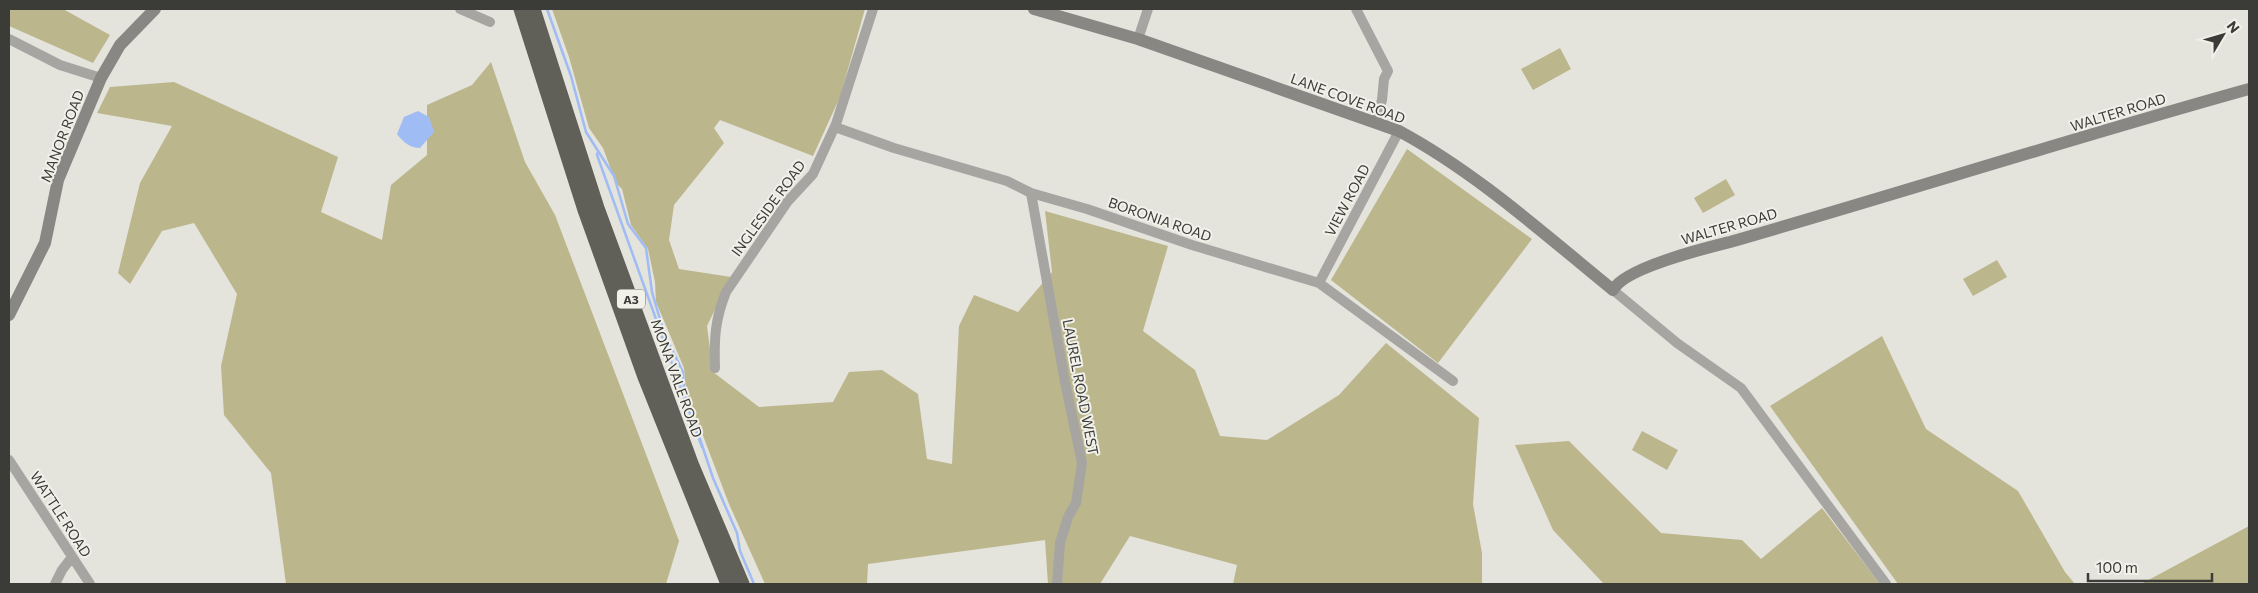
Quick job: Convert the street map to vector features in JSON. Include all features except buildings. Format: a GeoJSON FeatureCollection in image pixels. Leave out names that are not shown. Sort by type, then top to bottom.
{"type":"FeatureCollection","features":[{"type":"Feature","properties":{"kind":"highway","name":"MONA VALE ROAD"},"geometry":{"type":"LineString","coordinates":[[521,9],[586,210],[645,377],[728,584]]}},
{"type":"Feature","properties":{"kind":"highway","name":"MONA VALE ROAD"},"geometry":{"type":"LineString","coordinates":[[533,9],[597,208],[692,466],[742,584]]}},
{"type":"Feature","properties":{"kind":"street","name":"MANOR ROAD"},"geometry":{"type":"LineString","coordinates":[[9,315],[45,243],[58,180],[101,78],[120,45],[155,9]]}},
{"type":"Feature","properties":{"kind":"street"},"geometry":{"type":"LineString","coordinates":[[460,9],[490,22]]}},
{"type":"Feature","properties":{"kind":"street","name":"INGLESIDE ROAD"},"geometry":{"type":"LineString","coordinates":[[715,368],[714,335],[719,308],[726,292],[788,201],[813,174],[834,127],[873,9]]}},
{"type":"Feature","properties":{"kind":"street","name":"LANE COVE ROAD"},"geometry":{"type":"LineString","coordinates":[[1034,9],[1138,39],[1399,131],[1434,150],[1465,171],[1613,290]]}},
{"type":"Feature","properties":{"kind":"street"},"geometry":{"type":"LineString","coordinates":[[1138,39],[1148,9]]}},
{"type":"Feature","properties":{"kind":"street"},"geometry":{"type":"LineString","coordinates":[[1356,9],[1388,71],[1384,79],[1382,100],[1375,123]]}},
{"type":"Feature","properties":{"kind":"street"},"geometry":{"type":"LineString","coordinates":[[9,39],[60,65],[101,78]]}},
{"type":"Feature","properties":{"kind":"street","name":"WALTER ROAD"},"geometry":{"type":"LineString","coordinates":[[1613,290],[1622,280],[1670,259],[1856,206],[2249,89]]}},
{"type":"Feature","properties":{"kind":"street","name":"BORONIA ROAD"},"geometry":{"type":"LineString","coordinates":[[834,127],[894,148],[1007,181],[1032,193],[1087,208],[1192,245],[1319,282],[1453,381]]}},
{"type":"Feature","properties":{"kind":"street","name":"VIEW ROAD"},"geometry":{"type":"LineString","coordinates":[[1319,282],[1399,131]]}},
{"type":"Feature","properties":{"kind":"street","name":"LAUREL ROAD WEST"},"geometry":{"type":"LineString","coordinates":[[1032,193],[1065,382],[1082,463],[1076,503],[1068,517],[1060,543],[1057,584]]}},
{"type":"Feature","properties":{"kind":"street"},"geometry":{"type":"LineString","coordinates":[[1613,290],[1677,343],[1741,388],[1886,584]]}},
{"type":"Feature","properties":{"kind":"street","name":"WATTLE ROAD"},"geometry":{"type":"LineString","coordinates":[[9,460],[90,584]]}},
{"type":"Feature","properties":{"kind":"street"},"geometry":{"type":"LineString","coordinates":[[55,584],[62,570],[72,557]]}},
{"type":"Feature","properties":{"kind":"shaded area"},"geometry":{"type":"Polygon","coordinates":[[[9,9],[63,9],[110,35],[93,63],[9,26],[9,9]]]}},
{"type":"Feature","properties":{"kind":"shaded area"},"geometry":{"type":"Polygon","coordinates":[[[552,9],[865,9],[840,97],[813,156],[720,120],[714,128],[724,143],[674,205],[669,240],[679,269],[731,277],[707,326],[713,372],[759,407],[833,402],[849,372],[882,370],[918,394],[927,459],[952,464],[959,326],[974,295],[1018,312],[1052,272],[1045,211],[1168,246],[1143,331],[1195,370],[1220,436],[1267,440],[1339,395],[1386,343],[1479,418],[1473,504],[1482,553],[1482,584],[1233,584],[1237,565],[1130,536],[1100,584],[1048,584],[1045,540],[868,564],[867,584],[765,584],[729,504],[686,391],[684,368],[656,302],[655,282],[648,249],[631,225],[622,189],[616,183],[603,148],[589,128],[569,57],[552,9]]]}},
{"type":"Feature","properties":{"kind":"shaded area"},"geometry":{"type":"Polygon","coordinates":[[[1560,48],[1571,69],[1533,90],[1521,69],[1560,48]]]}},
{"type":"Feature","properties":{"kind":"shaded area"},"geometry":{"type":"Polygon","coordinates":[[[491,62],[525,162],[555,215],[679,541],[666,584],[286,584],[271,473],[224,415],[221,366],[237,294],[194,223],[162,231],[130,284],[118,273],[140,183],[172,126],[97,113],[110,87],[174,82],[338,157],[321,212],[382,240],[391,185],[427,155],[427,105],[472,85],[491,62]]]}},
{"type":"Feature","properties":{"kind":"shaded area"},"geometry":{"type":"Polygon","coordinates":[[[1407,149],[1532,239],[1438,363],[1331,280],[1407,149]]]}},
{"type":"Feature","properties":{"kind":"shaded area"},"geometry":{"type":"Polygon","coordinates":[[[1726,179],[1735,195],[1703,213],[1694,198],[1726,179]]]}},
{"type":"Feature","properties":{"kind":"shaded area"},"geometry":{"type":"Polygon","coordinates":[[[1997,260],[2007,277],[1973,296],[1963,279],[1997,260]]]}},
{"type":"Feature","properties":{"kind":"shaded area"},"geometry":{"type":"Polygon","coordinates":[[[1882,336],[1926,429],[2018,491],[2065,572],[2075,584],[1898,584],[1770,406],[1882,336]]]}},
{"type":"Feature","properties":{"kind":"shaded area"},"geometry":{"type":"Polygon","coordinates":[[[1642,431],[1678,450],[1667,470],[1632,450],[1642,431]]]}},
{"type":"Feature","properties":{"kind":"shaded area"},"geometry":{"type":"Polygon","coordinates":[[[1569,441],[1661,533],[1742,540],[1761,559],[1822,508],[1880,584],[1604,584],[1553,530],[1515,445],[1569,441]]]}},
{"type":"Feature","properties":{"kind":"shaded area"},"geometry":{"type":"Polygon","coordinates":[[[2249,526],[2249,584],[2141,584],[2249,526]]]}},
{"type":"Feature","properties":{"kind":"water"},"geometry":{"type":"Polygon","coordinates":[[[418,111],[429,117],[434,132],[420,148],[407,144],[397,134],[404,117],[418,111]]]}},
{"type":"Feature","properties":{"kind":"waterway"},"geometry":{"type":"LineString","coordinates":[[547,9],[571,76],[586,132],[614,176],[628,224],[646,248],[652,292],[664,333],[683,372],[684,391],[713,478],[737,533],[740,551],[754,584]]}},
{"type":"Feature","properties":{"kind":"waterway"},"geometry":{"type":"LineString","coordinates":[[598,152],[597,155],[702,447]]}}]}
